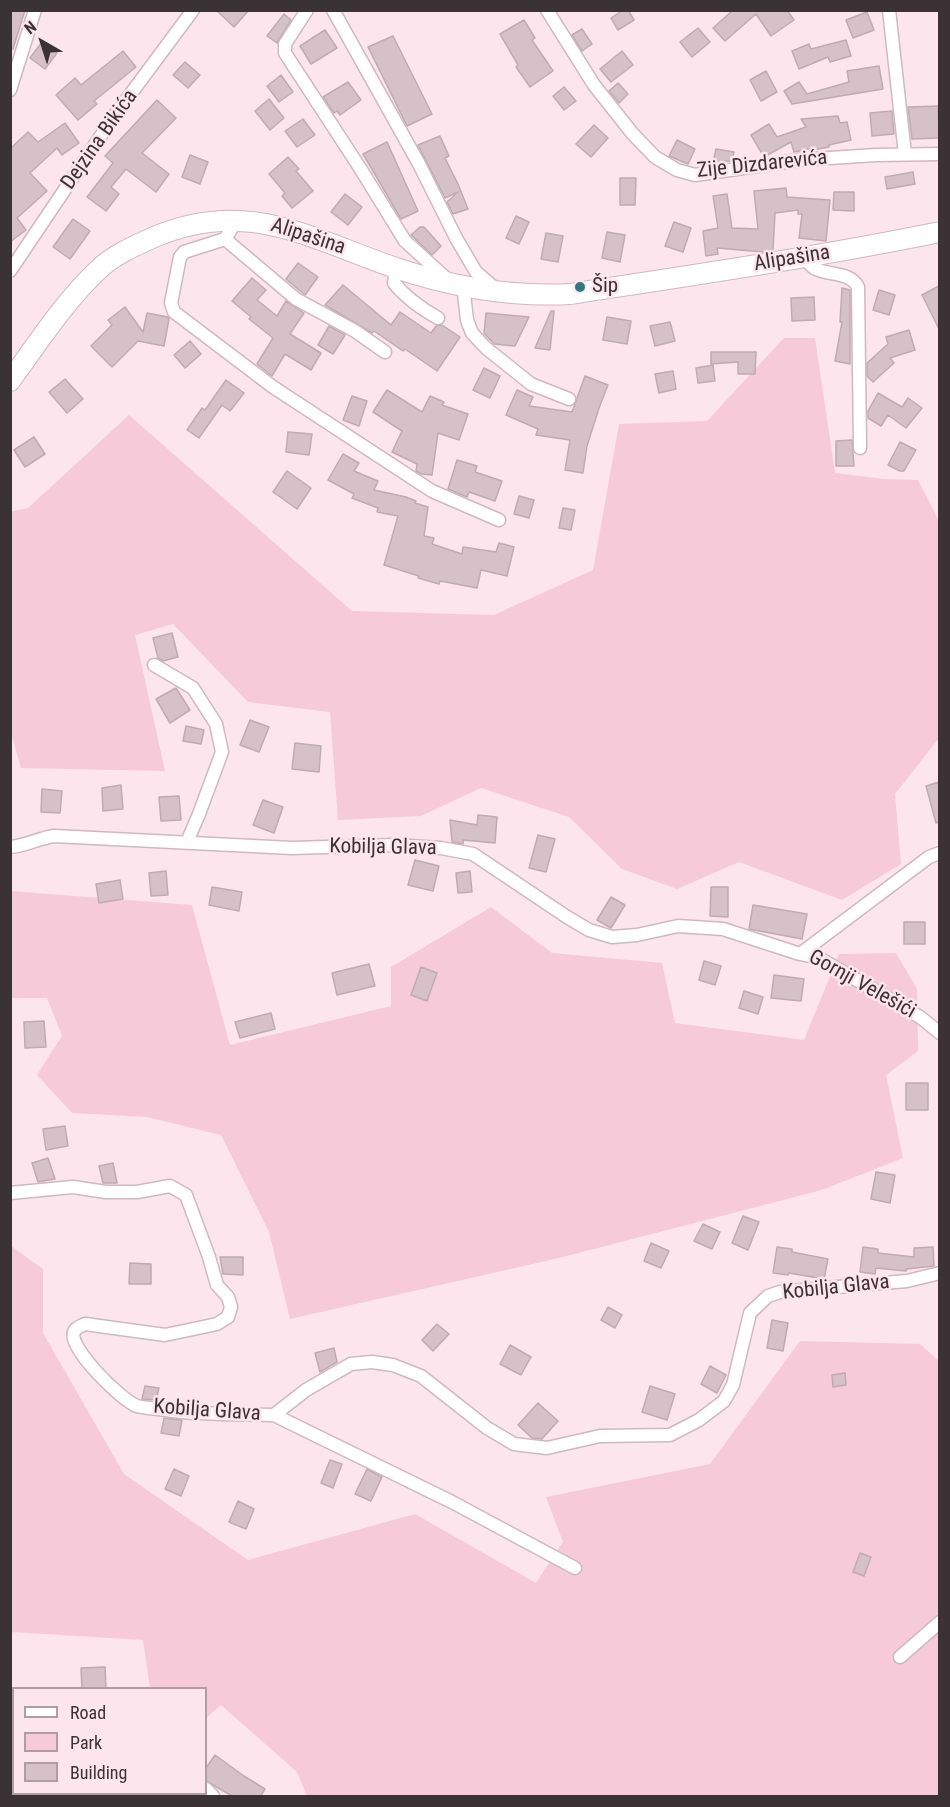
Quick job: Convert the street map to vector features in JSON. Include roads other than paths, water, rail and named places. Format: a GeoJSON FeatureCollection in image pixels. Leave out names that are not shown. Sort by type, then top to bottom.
{"type":"FeatureCollection","features":[{"type":"Feature","properties":{"kind":"main road","name":"Alipašina"},"geometry":{"type":"LineString","coordinates":[[10,381],[66,305],[99,269],[137,245],[173,229],[204,223],[259,221],[286,227],[396,268],[500,293],[536,296],[570,294],[858,249],[939,232]]}},
{"type":"Feature","properties":{"kind":"street"},"geometry":{"type":"LineString","coordinates":[[10,90],[35,10]]}},
{"type":"Feature","properties":{"kind":"street","name":"Dejzina Bikića"},"geometry":{"type":"LineString","coordinates":[[10,271],[115,115],[193,10]]}},
{"type":"Feature","properties":{"kind":"street"},"geometry":{"type":"LineString","coordinates":[[307,10],[285,44],[285,53],[405,241],[457,284],[472,333],[486,348],[531,384],[569,399]]}},
{"type":"Feature","properties":{"kind":"street"},"geometry":{"type":"LineString","coordinates":[[333,10],[476,272],[500,293]]}},
{"type":"Feature","properties":{"kind":"street"},"geometry":{"type":"LineString","coordinates":[[889,10],[905,154]]}},
{"type":"Feature","properties":{"kind":"street","name":"Zije Dizdarevića"},"geometry":{"type":"LineString","coordinates":[[552,12],[594,85],[632,133],[655,157],[677,170],[695,175],[799,160],[939,154]]}},
{"type":"Feature","properties":{"kind":"street"},"geometry":{"type":"LineString","coordinates":[[237,220],[225,239],[184,252],[180,256],[171,303],[174,312],[273,387],[432,491],[499,520]]}},
{"type":"Feature","properties":{"kind":"street"},"geometry":{"type":"LineString","coordinates":[[225,239],[296,299],[355,331],[385,352]]}},
{"type":"Feature","properties":{"kind":"street"},"geometry":{"type":"LineString","coordinates":[[804,257],[815,268],[849,278],[858,287],[860,447]]}},
{"type":"Feature","properties":{"kind":"street"},"geometry":{"type":"LineString","coordinates":[[396,268],[394,283],[401,292],[438,318]]}},
{"type":"Feature","properties":{"kind":"street"},"geometry":{"type":"LineString","coordinates":[[154,665],[193,688],[216,724],[222,752],[186,842]]}},
{"type":"Feature","properties":{"kind":"street","name":"Kobilja Glava"},"geometry":{"type":"LineString","coordinates":[[10,847],[23,846],[41,838],[54,836],[292,848],[396,845],[441,848],[472,854],[527,892],[589,930],[612,937],[636,935],[678,926],[723,929],[800,954]]}},
{"type":"Feature","properties":{"kind":"street","name":"Gornji Velešići"},"geometry":{"type":"LineString","coordinates":[[800,954],[929,857],[939,853]]}},
{"type":"Feature","properties":{"kind":"street","name":"Gornji Velešići"},"geometry":{"type":"LineString","coordinates":[[800,954],[819,958],[920,1017],[939,1033]]}},
{"type":"Feature","properties":{"kind":"street","name":"Kobilja Glava"},"geometry":{"type":"LineString","coordinates":[[10,1193],[74,1187],[106,1192],[137,1192],[170,1186],[186,1195],[217,1285],[228,1297],[231,1307],[228,1317],[217,1324],[165,1335],[85,1324],[73,1332],[76,1347],[113,1389],[135,1405],[174,1411],[274,1415],[306,1390],[351,1364],[372,1362],[393,1365],[421,1376],[487,1428],[514,1444],[547,1448],[600,1436],[670,1435],[699,1420],[724,1401],[733,1385],[750,1313],[768,1296],[780,1292],[907,1281],[939,1273]]}},
{"type":"Feature","properties":{"kind":"street"},"geometry":{"type":"LineString","coordinates":[[274,1415],[452,1502],[575,1568]]}},
{"type":"Feature","properties":{"kind":"street"},"geometry":{"type":"LineString","coordinates":[[900,1657],[939,1622]]}},
{"type":"Feature","properties":{"kind":"place","name":"Šip"},"geometry":{"type":"Point","coordinates":[580,287]}}]}
